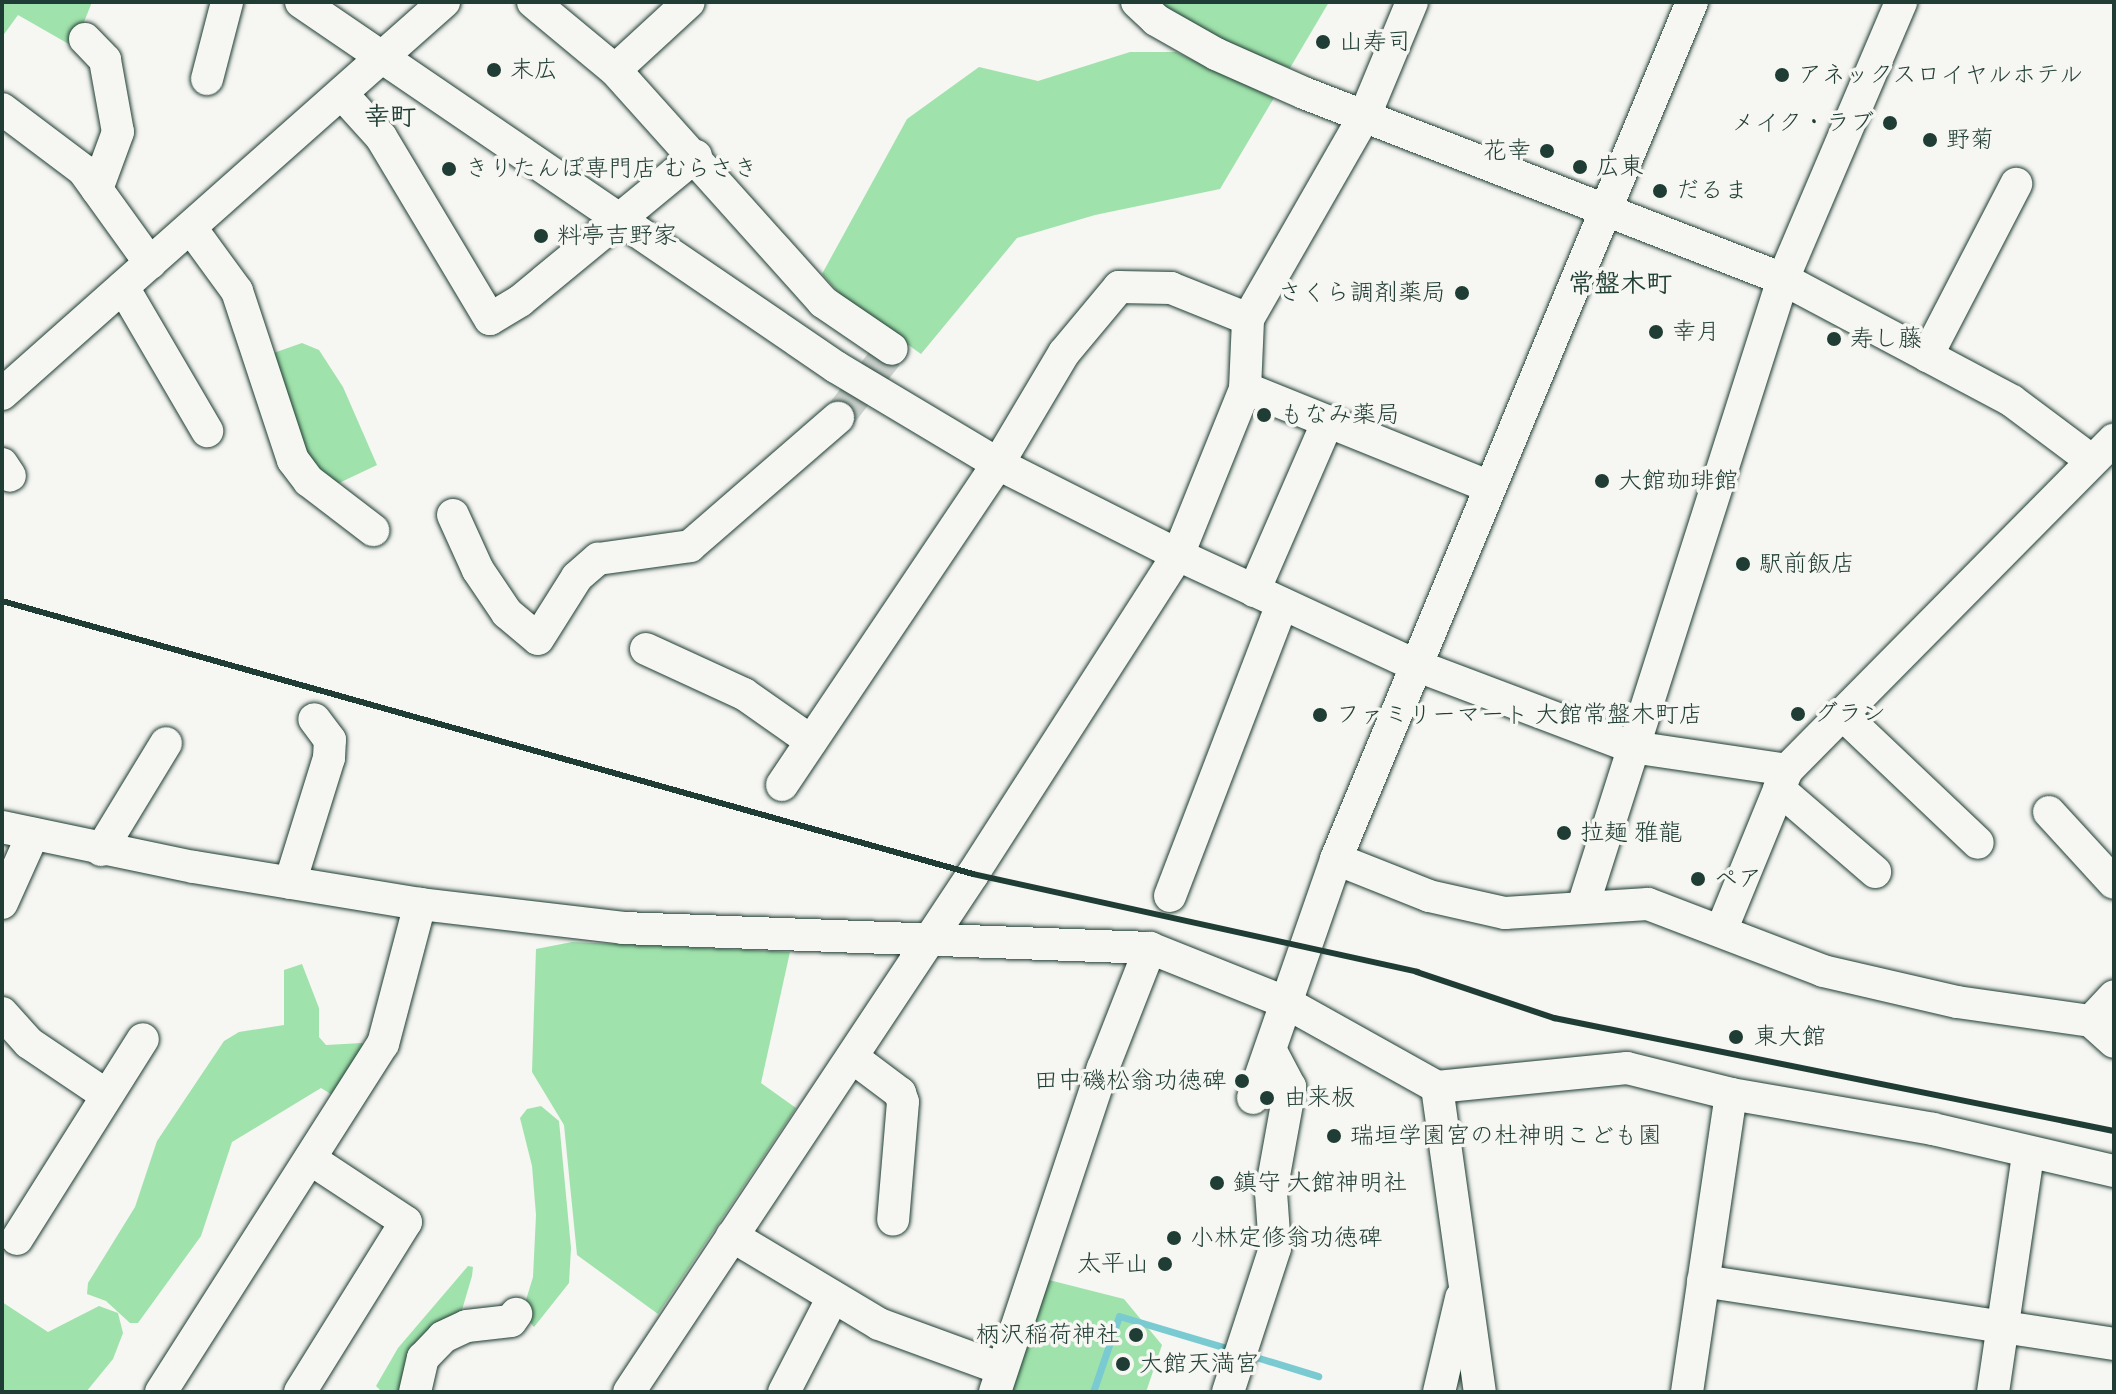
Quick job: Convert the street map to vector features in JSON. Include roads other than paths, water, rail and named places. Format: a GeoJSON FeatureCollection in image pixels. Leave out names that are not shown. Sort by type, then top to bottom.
{"type":"FeatureCollection","features":[{"type":"Feature","properties":{"kind":"street"},"geometry":{"type":"LineString","coordinates":[[207,79],[227,2]]}},
{"type":"Feature","properties":{"kind":"street"},"geometry":{"type":"LineString","coordinates":[[301,2],[618,215],[836,367],[998,464],[1178,555],[1415,665],[1632,747],[1783,779],[1875,872]]}},
{"type":"Feature","properties":{"kind":"street"},"geometry":{"type":"LineString","coordinates":[[2,394],[444,2]]}},
{"type":"Feature","properties":{"kind":"street"},"geometry":{"type":"LineString","coordinates":[[533,2],[615,70],[696,156],[823,302],[892,349]]}},
{"type":"Feature","properties":{"kind":"street"},"geometry":{"type":"LineString","coordinates":[[615,70],[689,2]]}},
{"type":"Feature","properties":{"kind":"street"},"geometry":{"type":"LineString","coordinates":[[1137,2],[1156,20],[1216,54],[1606,213],[1783,279],[2103,450],[1842,714],[1783,779],[1721,931]]}},
{"type":"Feature","properties":{"kind":"street"},"geometry":{"type":"LineString","coordinates":[[629,1392],[928,943],[1178,555],[1245,388],[1248,319],[1365,115],[1412,2]]}},
{"type":"Feature","properties":{"kind":"street"},"geometry":{"type":"LineString","coordinates":[[1253,1098],[1336,859],[1692,2]]}},
{"type":"Feature","properties":{"kind":"street"},"geometry":{"type":"LineString","coordinates":[[1583,906],[1783,279],[1901,2]]}},
{"type":"Feature","properties":{"kind":"street"},"geometry":{"type":"LineString","coordinates":[[85,39],[105,60],[118,132],[97,189]]}},
{"type":"Feature","properties":{"kind":"street"},"geometry":{"type":"LineString","coordinates":[[342,94],[381,137],[490,319],[520,301],[618,215],[696,156]]}},
{"type":"Feature","properties":{"kind":"street"},"geometry":{"type":"LineString","coordinates":[[2,109],[54,146],[97,189],[150,263]]}},
{"type":"Feature","properties":{"kind":"street"},"geometry":{"type":"LineString","coordinates":[[1927,356],[2016,184]]}},
{"type":"Feature","properties":{"kind":"street"},"geometry":{"type":"LineString","coordinates":[[191,228],[237,291],[293,460],[309,481],[373,530]]}},
{"type":"Feature","properties":{"kind":"street"},"geometry":{"type":"LineString","coordinates":[[123,287],[207,431]]}},
{"type":"Feature","properties":{"kind":"street"},"geometry":{"type":"LineString","coordinates":[[782,785],[998,464],[1064,353],[1119,287],[1171,288],[1248,319]]}},
{"type":"Feature","properties":{"kind":"street"},"geometry":{"type":"LineString","coordinates":[[1245,388],[1490,487]]}},
{"type":"Feature","properties":{"kind":"street"},"geometry":{"type":"LineString","coordinates":[[453,515],[507,613],[538,639],[577,577],[598,559],[690,546],[838,418]]}},
{"type":"Feature","properties":{"kind":"street"},"geometry":{"type":"LineString","coordinates":[[1170,896],[1328,421]]}},
{"type":"Feature","properties":{"kind":"street"},"geometry":{"type":"LineString","coordinates":[[646,649],[744,694],[811,741]]}},
{"type":"Feature","properties":{"kind":"street"},"geometry":{"type":"LineString","coordinates":[[1842,714],[1978,843]]}},
{"type":"Feature","properties":{"kind":"street"},"geometry":{"type":"LineString","coordinates":[[290,883],[329,758],[330,740],[314,719]]}},
{"type":"Feature","properties":{"kind":"street"},"geometry":{"type":"LineString","coordinates":[[101,850],[166,743]]}},
{"type":"Feature","properties":{"kind":"street"},"geometry":{"type":"LineString","coordinates":[[2049,812],[2114,883]]}},
{"type":"Feature","properties":{"kind":"street"},"geometry":{"type":"LineString","coordinates":[[2,827],[101,850],[290,883],[420,904],[623,928],[928,943],[1150,948],[1285,1002],[1437,1087],[1627,1068],[1731,1094],[1933,1129],[2028,1155],[2114,1171]]}},
{"type":"Feature","properties":{"kind":"street"},"geometry":{"type":"LineString","coordinates":[[2,903],[33,834]]}},
{"type":"Feature","properties":{"kind":"street"},"geometry":{"type":"LineString","coordinates":[[1336,859],[1429,896],[1505,913],[1648,904],[1823,971],[2103,1031],[2114,996]]}},
{"type":"Feature","properties":{"kind":"street"},"geometry":{"type":"LineString","coordinates":[[161,1392],[312,1160],[383,1044],[420,904]]}},
{"type":"Feature","properties":{"kind":"street"},"geometry":{"type":"LineString","coordinates":[[732,1236],[879,1324],[998,1381],[1103,1068],[1150,948]]}},
{"type":"Feature","properties":{"kind":"street"},"geometry":{"type":"LineString","coordinates":[[2,1013],[29,1043],[106,1095]]}},
{"type":"Feature","properties":{"kind":"street"},"geometry":{"type":"LineString","coordinates":[[17,1239],[143,1039]]}},
{"type":"Feature","properties":{"kind":"street"},"geometry":{"type":"LineString","coordinates":[[1228,1392],[1275,1248],[1271,1192],[1290,1087],[1271,1051]]}},
{"type":"Feature","properties":{"kind":"street"},"geometry":{"type":"LineString","coordinates":[[852,1057],[900,1093],[903,1102],[893,1220]]}},
{"type":"Feature","properties":{"kind":"street"},"geometry":{"type":"LineString","coordinates":[[1437,1087],[1480,1392]]}},
{"type":"Feature","properties":{"kind":"street"},"geometry":{"type":"LineString","coordinates":[[1687,1392],[1731,1094]]}},
{"type":"Feature","properties":{"kind":"street"},"geometry":{"type":"LineString","coordinates":[[1993,1392],[2028,1155]]}},
{"type":"Feature","properties":{"kind":"street"},"geometry":{"type":"LineString","coordinates":[[300,1392],[406,1222],[312,1160]]}},
{"type":"Feature","properties":{"kind":"street"},"geometry":{"type":"LineString","coordinates":[[1703,1281],[2114,1344]]}},
{"type":"Feature","properties":{"kind":"street"},"geometry":{"type":"LineString","coordinates":[[1439,1392],[1464,1285]]}},
{"type":"Feature","properties":{"kind":"street"},"geometry":{"type":"LineString","coordinates":[[784,1392],[833,1297]]}},
{"type":"Feature","properties":{"kind":"street"},"geometry":{"type":"LineString","coordinates":[[415,1392],[414,1378],[423,1358],[443,1337],[467,1326],[511,1321],[516,1314]]}},
{"type":"Feature","properties":{"kind":"waterway"},"geometry":{"type":"LineString","coordinates":[[1093,1392],[1119,1316],[1223,1347]]}},
{"type":"Feature","properties":{"kind":"waterway"},"geometry":{"type":"LineString","coordinates":[[1259,1358],[1318,1376]]}},
{"type":"Feature","properties":{"kind":"tunnel"},"geometry":{"type":"LineString","coordinates":[[838,418],[892,349]]}},
{"type":"Feature","properties":{"kind":"railway"},"geometry":{"type":"LineString","coordinates":[[2,601],[973,874],[1417,972],[1554,1018],[2114,1131]]}},
{"type":"Feature","properties":{"kind":"place","name":"山寿司"},"geometry":{"type":"Point","coordinates":[1323,42]}},
{"type":"Feature","properties":{"kind":"place","name":"末広"},"geometry":{"type":"Point","coordinates":[494,70]}},
{"type":"Feature","properties":{"kind":"place","name":"アネックスロイヤルホテル"},"geometry":{"type":"Point","coordinates":[1782,75]}},
{"type":"Feature","properties":{"kind":"place","name":"メイク・ラブ"},"geometry":{"type":"Point","coordinates":[1890,123]}},
{"type":"Feature","properties":{"kind":"place","name":"野菊"},"geometry":{"type":"Point","coordinates":[1930,140]}},
{"type":"Feature","properties":{"kind":"place","name":"花幸"},"geometry":{"type":"Point","coordinates":[1547,151]}},
{"type":"Feature","properties":{"kind":"place","name":"広東"},"geometry":{"type":"Point","coordinates":[1580,167]}},
{"type":"Feature","properties":{"kind":"place","name":"きりたんぽ専門店 むらさき"},"geometry":{"type":"Point","coordinates":[449,169]}},
{"type":"Feature","properties":{"kind":"place","name":"だるま"},"geometry":{"type":"Point","coordinates":[1660,191]}},
{"type":"Feature","properties":{"kind":"place","name":"料亭吉野家"},"geometry":{"type":"Point","coordinates":[541,236]}},
{"type":"Feature","properties":{"kind":"place","name":"さくら調剤薬局"},"geometry":{"type":"Point","coordinates":[1462,293]}},
{"type":"Feature","properties":{"kind":"place","name":"幸月"},"geometry":{"type":"Point","coordinates":[1656,332]}},
{"type":"Feature","properties":{"kind":"place","name":"寿し藤"},"geometry":{"type":"Point","coordinates":[1834,339]}},
{"type":"Feature","properties":{"kind":"place","name":"もなみ薬局"},"geometry":{"type":"Point","coordinates":[1264,415]}},
{"type":"Feature","properties":{"kind":"place","name":"大館珈琲館"},"geometry":{"type":"Point","coordinates":[1602,481]}},
{"type":"Feature","properties":{"kind":"place","name":"駅前飯店"},"geometry":{"type":"Point","coordinates":[1743,564]}},
{"type":"Feature","properties":{"kind":"place","name":"グラン"},"geometry":{"type":"Point","coordinates":[1798,714]}},
{"type":"Feature","properties":{"kind":"place","name":"ファミリーマート 大館常盤木町店"},"geometry":{"type":"Point","coordinates":[1320,715]}},
{"type":"Feature","properties":{"kind":"place","name":"拉麺 雅龍"},"geometry":{"type":"Point","coordinates":[1564,833]}},
{"type":"Feature","properties":{"kind":"place","name":"ペア"},"geometry":{"type":"Point","coordinates":[1698,879]}},
{"type":"Feature","properties":{"kind":"place","name":"東大館"},"geometry":{"type":"Point","coordinates":[1736,1037]}},
{"type":"Feature","properties":{"kind":"place","name":"田中磯松翁功徳碑"},"geometry":{"type":"Point","coordinates":[1242,1081]}},
{"type":"Feature","properties":{"kind":"place","name":"由来板"},"geometry":{"type":"Point","coordinates":[1267,1098]}},
{"type":"Feature","properties":{"kind":"place","name":"瑞垣学園宮の杜神明こども園"},"geometry":{"type":"Point","coordinates":[1334,1136]}},
{"type":"Feature","properties":{"kind":"place","name":"鎮守 大館神明社"},"geometry":{"type":"Point","coordinates":[1217,1183]}},
{"type":"Feature","properties":{"kind":"place","name":"小林定修翁功徳碑"},"geometry":{"type":"Point","coordinates":[1174,1238]}},
{"type":"Feature","properties":{"kind":"place","name":"太平山"},"geometry":{"type":"Point","coordinates":[1165,1264]}},
{"type":"Feature","properties":{"kind":"place","name":"柄沢稲荷神社"},"geometry":{"type":"Point","coordinates":[1136,1335]}},
{"type":"Feature","properties":{"kind":"place","name":"大館天満宮"},"geometry":{"type":"Point","coordinates":[1123,1364]}},
{"type":"Feature","properties":{"kind":"district","name":"幸町"},"geometry":{"type":"Point","coordinates":[390,117]}},
{"type":"Feature","properties":{"kind":"district","name":"常盤木町"},"geometry":{"type":"Point","coordinates":[1620,284]}}]}
